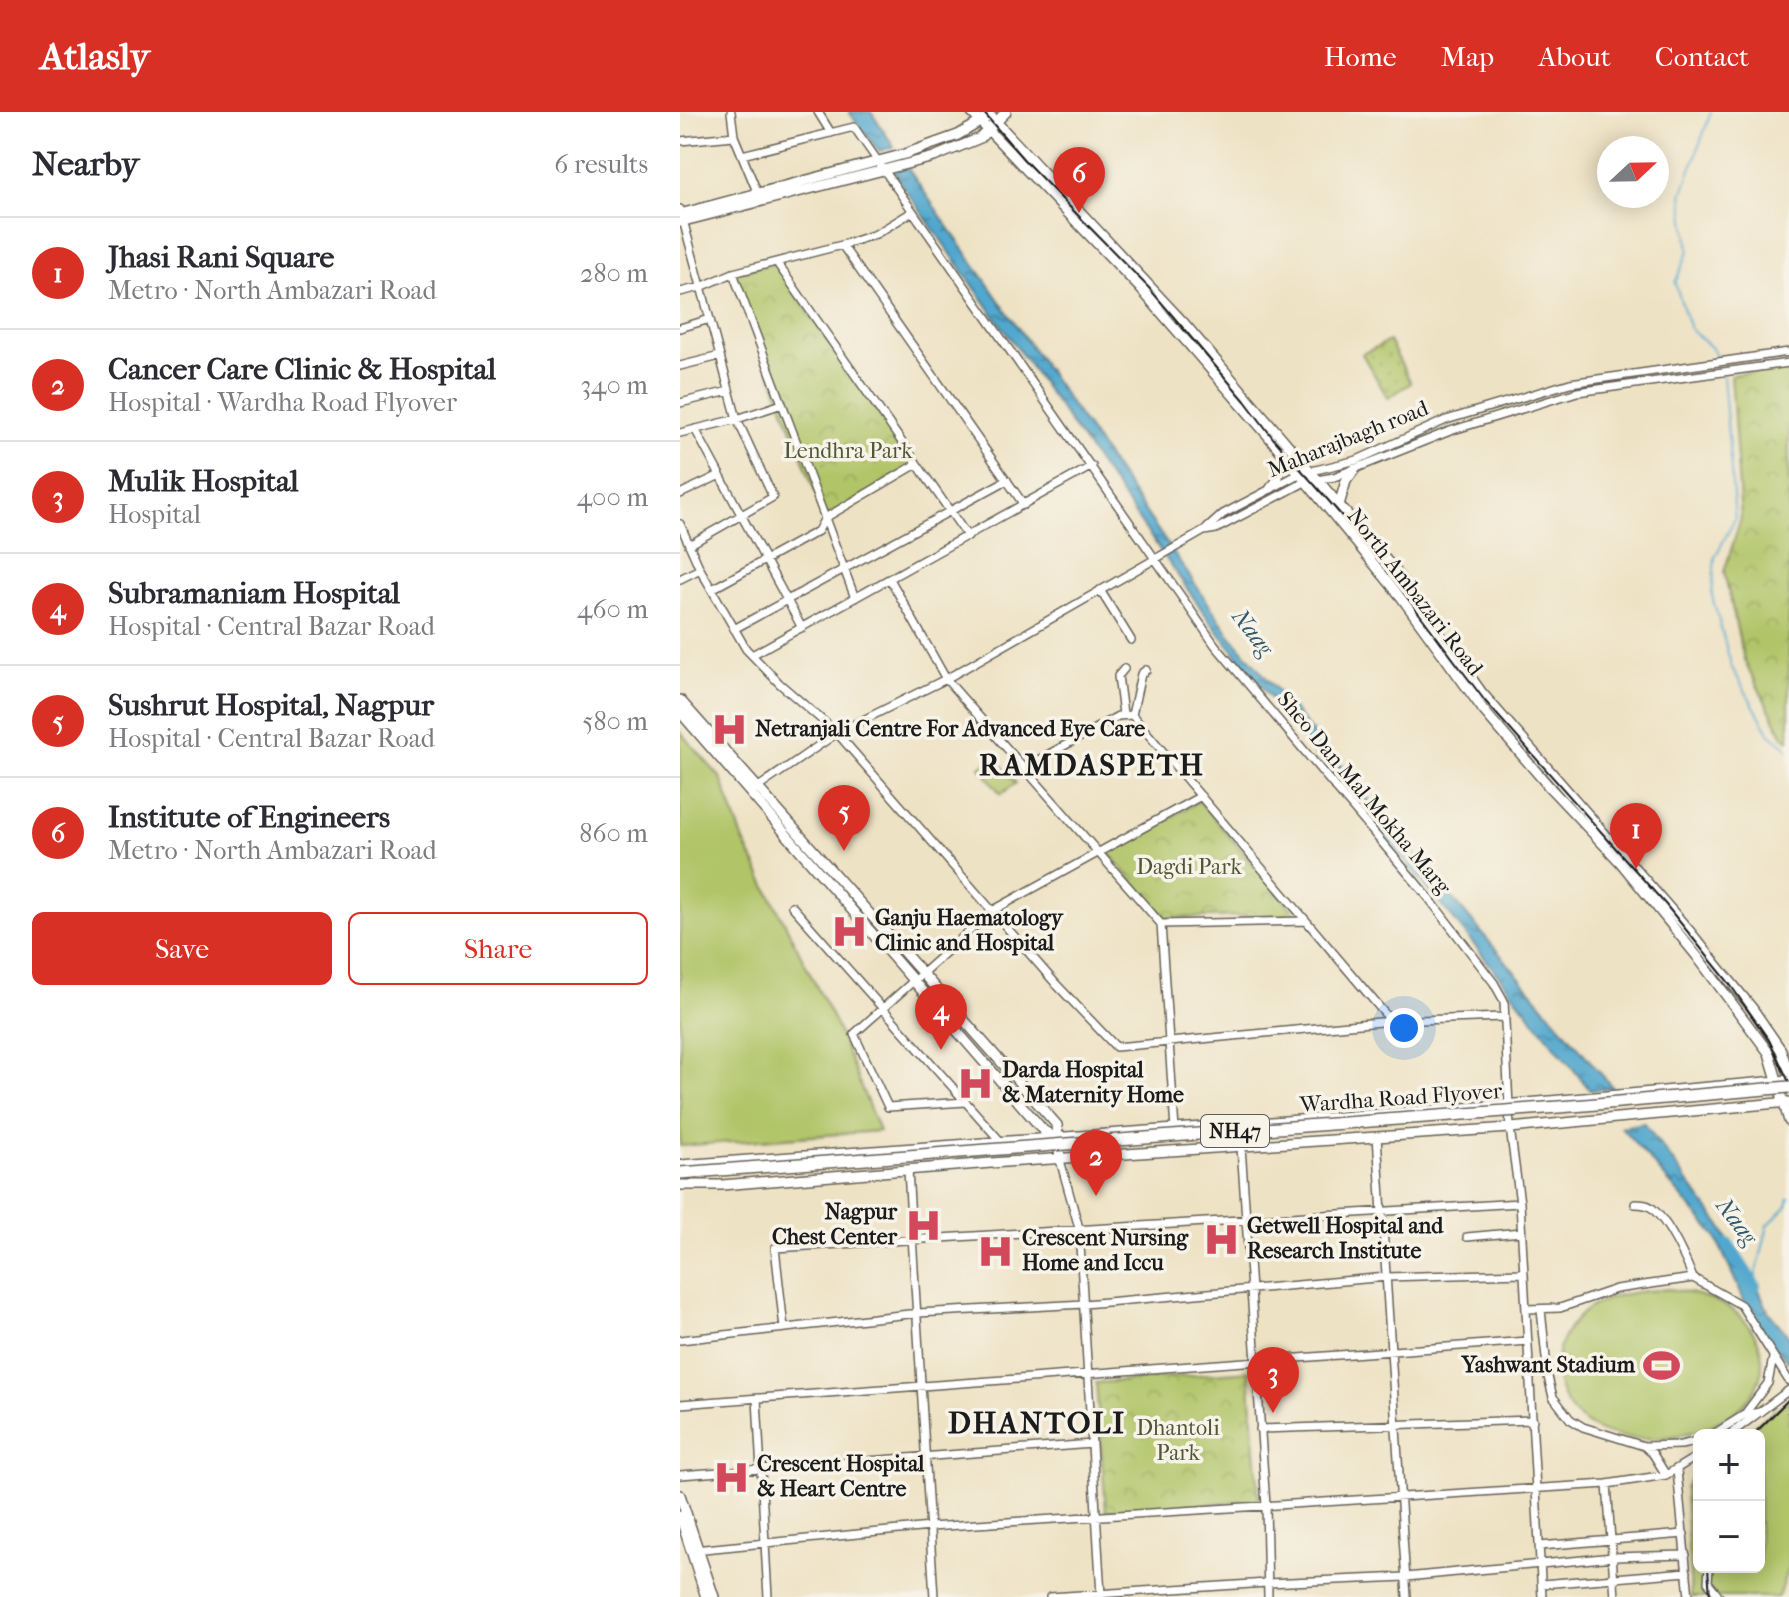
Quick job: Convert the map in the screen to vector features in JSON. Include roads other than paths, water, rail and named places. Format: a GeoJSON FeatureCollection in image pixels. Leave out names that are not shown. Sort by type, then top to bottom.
{"type":"FeatureCollection","features":[{"type":"Feature","properties":{"kind":"highway","name":"Wardha Road Flyover"},"geometry":{"type":"LineString","coordinates":[[680,1176],[1789,1087]]}},
{"type":"Feature","properties":{"kind":"highway","name":"Wardha Road Flyover"},"geometry":{"type":"LineString","coordinates":[[680,1176],[1787,1099]]}},
{"type":"Feature","properties":{"kind":"main road"},"geometry":{"type":"LineString","coordinates":[[971,112],[980,122]]}},
{"type":"Feature","properties":{"kind":"main road"},"geometry":{"type":"LineString","coordinates":[[681,216],[758,194],[880,167],[1006,112]]}},
{"type":"Feature","properties":{"kind":"main road"},"geometry":{"type":"LineString","coordinates":[[681,216],[961,147],[980,138],[991,119]]}},
{"type":"Feature","properties":{"kind":"main road","name":"North Ambazari Road"},"geometry":{"type":"LineString","coordinates":[[991,119],[1283,456],[1304,475],[1317,479],[1392,567],[1482,693],[1687,937],[1769,1053],[1776,1082],[1787,1099],[1789,1120]]}},
{"type":"Feature","properties":{"kind":"main road","name":"North Ambazari Road"},"geometry":{"type":"LineString","coordinates":[[991,119],[1183,322],[1402,598],[1484,711],[1551,789],[1752,1008],[1785,1053],[1789,1074]]}},
{"type":"Feature","properties":{"kind":"main road"},"geometry":{"type":"LineString","coordinates":[[1271,488],[1277,481],[1283,456]]}},
{"type":"Feature","properties":{"kind":"main road"},"geometry":{"type":"LineString","coordinates":[[1339,505],[1346,481],[1355,469]]}},
{"type":"Feature","properties":{"kind":"main road"},"geometry":{"type":"LineString","coordinates":[[680,700],[754,790],[918,976],[1043,1130],[1057,1139],[1060,1160]]}},
{"type":"Feature","properties":{"kind":"main road"},"geometry":{"type":"LineString","coordinates":[[680,712],[754,790]]}},
{"type":"Feature","properties":{"kind":"main road"},"geometry":{"type":"LineString","coordinates":[[680,1165],[1509,1105],[1789,1080]]}},
{"type":"Feature","properties":{"kind":"main road"},"geometry":{"type":"LineString","coordinates":[[680,1185],[1510,1128],[1787,1099]]}},
{"type":"Feature","properties":{"kind":"main road"},"geometry":{"type":"LineString","coordinates":[[1768,1103],[1789,1120]]}},
{"type":"Feature","properties":{"kind":"main road"},"geometry":{"type":"LineString","coordinates":[[680,1495],[706,1597]]}},
{"type":"Feature","properties":{"kind":"main road"},"geometry":{"type":"LineString","coordinates":[[680,1516],[714,1597]]}},
{"type":"Feature","properties":{"kind":"street"},"geometry":{"type":"LineString","coordinates":[[731,112],[734,136],[758,194]]}},
{"type":"Feature","properties":{"kind":"street"},"geometry":{"type":"LineString","coordinates":[[742,155],[831,133],[818,112]]}},
{"type":"Feature","properties":{"kind":"street","name":"Sheo Dan Mal Mokha Marg"},"geometry":{"type":"LineString","coordinates":[[831,133],[854,127],[1215,645],[1312,757],[1466,946],[1504,1001],[1510,1128],[1520,1203],[1542,1597]]}},
{"type":"Feature","properties":{"kind":"street"},"geometry":{"type":"LineString","coordinates":[[680,140],[734,136]]}},
{"type":"Feature","properties":{"kind":"street"},"geometry":{"type":"LineString","coordinates":[[680,292],[733,273],[876,234],[912,212]]}},
{"type":"Feature","properties":{"kind":"street"},"geometry":{"type":"LineString","coordinates":[[681,216],[737,419],[773,497],[689,545]]}},
{"type":"Feature","properties":{"kind":"street"},"geometry":{"type":"LineString","coordinates":[[842,245],[1024,505]]}},
{"type":"Feature","properties":{"kind":"street"},"geometry":{"type":"LineString","coordinates":[[777,263],[968,537]]}},
{"type":"Feature","properties":{"kind":"street"},"geometry":{"type":"LineString","coordinates":[[733,273],[855,598]]}},
{"type":"Feature","properties":{"kind":"street"},"geometry":{"type":"LineString","coordinates":[[680,328],[710,319]]}},
{"type":"Feature","properties":{"kind":"street","name":"Maharajbagh road"},"geometry":{"type":"LineString","coordinates":[[1204,531],[1223,514],[1271,488],[1357,460],[1446,420],[1570,383],[1789,352]]}},
{"type":"Feature","properties":{"kind":"street"},"geometry":{"type":"LineString","coordinates":[[680,366],[720,356]]}},
{"type":"Feature","properties":{"kind":"street","name":"Maharajbagh road"},"geometry":{"type":"LineString","coordinates":[[1317,479],[1334,477],[1450,431],[1577,392],[1789,363]]}},
{"type":"Feature","properties":{"kind":"street"},"geometry":{"type":"LineString","coordinates":[[680,403],[729,391]]}},
{"type":"Feature","properties":{"kind":"street"},"geometry":{"type":"LineString","coordinates":[[680,433],[782,404]]}},
{"type":"Feature","properties":{"kind":"street"},"geometry":{"type":"LineString","coordinates":[[695,429],[802,628]]}},
{"type":"Feature","properties":{"kind":"street"},"geometry":{"type":"LineString","coordinates":[[712,589],[818,531],[825,518],[917,464]]}},
{"type":"Feature","properties":{"kind":"street"},"geometry":{"type":"LineString","coordinates":[[752,655],[1092,466]]}},
{"type":"Feature","properties":{"kind":"street"},"geometry":{"type":"LineString","coordinates":[[680,494],[720,475]]}},
{"type":"Feature","properties":{"kind":"street","name":"Maharajbagh road"},"geometry":{"type":"LineString","coordinates":[[1204,531],[1216,529],[1304,475]]}},
{"type":"Feature","properties":{"kind":"street"},"geometry":{"type":"LineString","coordinates":[[734,629],[1007,480]]}},
{"type":"Feature","properties":{"kind":"street"},"geometry":{"type":"LineString","coordinates":[[680,524],[700,569],[752,655],[780,684],[837,733],[1116,1047],[1391,1021],[1504,1017]]}},
{"type":"Feature","properties":{"kind":"street"},"geometry":{"type":"LineString","coordinates":[[754,790],[837,733],[946,679],[1204,531]]}},
{"type":"Feature","properties":{"kind":"street"},"geometry":{"type":"LineString","coordinates":[[680,579],[700,569]]}},
{"type":"Feature","properties":{"kind":"street"},"geometry":{"type":"LineString","coordinates":[[890,579],[946,679],[1161,924],[1175,1130]]}},
{"type":"Feature","properties":{"kind":"street"},"geometry":{"type":"LineString","coordinates":[[1100,590],[1131,640]]}},
{"type":"Feature","properties":{"kind":"street"},"geometry":{"type":"LineString","coordinates":[[1124,669],[1118,676],[1128,714],[1391,1021]]}},
{"type":"Feature","properties":{"kind":"street"},"geometry":{"type":"LineString","coordinates":[[1024,768],[1128,714],[1141,674],[1146,670]]}},
{"type":"Feature","properties":{"kind":"street"},"geometry":{"type":"LineString","coordinates":[[966,1102],[888,1107],[854,1034],[992,911],[1201,796]]}},
{"type":"Feature","properties":{"kind":"street"},"geometry":{"type":"LineString","coordinates":[[792,906],[1002,1143]]}},
{"type":"Feature","properties":{"kind":"street"},"geometry":{"type":"LineString","coordinates":[[1161,924],[1306,921]]}},
{"type":"Feature","properties":{"kind":"street"},"geometry":{"type":"LineString","coordinates":[[1377,1136],[1407,1597]]}},
{"type":"Feature","properties":{"kind":"street"},"geometry":{"type":"LineString","coordinates":[[1241,1147],[1266,1505],[1268,1597]]}},
{"type":"Feature","properties":{"kind":"street"},"geometry":{"type":"LineString","coordinates":[[1060,1160],[1079,1228],[1101,1595]]}},
{"type":"Feature","properties":{"kind":"street"},"geometry":{"type":"LineString","coordinates":[[908,1170],[934,1597]]}},
{"type":"Feature","properties":{"kind":"street"},"geometry":{"type":"LineString","coordinates":[[784,1328],[775,1248],[1520,1203]]}},
{"type":"Feature","properties":{"kind":"street"},"geometry":{"type":"LineString","coordinates":[[1635,1204],[1654,1209],[1671,1234],[1693,1278],[1741,1305],[1789,1381]]}},
{"type":"Feature","properties":{"kind":"street"},"geometry":{"type":"LineString","coordinates":[[1467,1237],[1521,1232]]}},
{"type":"Feature","properties":{"kind":"street"},"geometry":{"type":"LineString","coordinates":[[680,1340],[918,1313],[1084,1304],[1387,1277],[1523,1273]]}},
{"type":"Feature","properties":{"kind":"street"},"geometry":{"type":"LineString","coordinates":[[1526,1309],[1560,1308],[1616,1289],[1693,1278]]}},
{"type":"Feature","properties":{"kind":"street"},"geometry":{"type":"LineString","coordinates":[[1541,1310],[1553,1397],[1570,1419],[1583,1427],[1644,1446],[1693,1442]]}},
{"type":"Feature","properties":{"kind":"street"},"geometry":{"type":"LineString","coordinates":[[680,1404],[1528,1341]]}},
{"type":"Feature","properties":{"kind":"street"},"geometry":{"type":"LineString","coordinates":[[1722,1429],[1744,1415],[1768,1383],[1773,1358]]}},
{"type":"Feature","properties":{"kind":"street"},"geometry":{"type":"LineString","coordinates":[[1737,1429],[1789,1390]]}},
{"type":"Feature","properties":{"kind":"street"},"geometry":{"type":"LineString","coordinates":[[757,1399],[768,1597]]}},
{"type":"Feature","properties":{"kind":"street"},"geometry":{"type":"LineString","coordinates":[[1744,1415],[1760,1412]]}},
{"type":"Feature","properties":{"kind":"street"},"geometry":{"type":"LineString","coordinates":[[1260,1429],[1533,1420]]}},
{"type":"Feature","properties":{"kind":"street"},"geometry":{"type":"LineString","coordinates":[[680,1475],[1092,1444]]}},
{"type":"Feature","properties":{"kind":"street"},"geometry":{"type":"LineString","coordinates":[[1644,1446],[1666,1475]]}},
{"type":"Feature","properties":{"kind":"street"},"geometry":{"type":"LineString","coordinates":[[695,1550],[930,1527],[1607,1484],[1666,1475],[1693,1459]]}},
{"type":"Feature","properties":{"kind":"street"},"geometry":{"type":"LineString","coordinates":[[1677,1470],[1689,1597]]}},
{"type":"Feature","properties":{"kind":"street"},"geometry":{"type":"LineString","coordinates":[[1607,1484],[1615,1597]]}},
{"type":"Feature","properties":{"kind":"street"},"geometry":{"type":"LineString","coordinates":[[1540,1546],[1684,1534]]}},
{"type":"Feature","properties":{"kind":"street"},"geometry":{"type":"LineString","coordinates":[[1050,1597],[1406,1577],[1613,1557],[1686,1555]]}},
{"type":"Feature","properties":{"kind":"street"},"geometry":{"type":"LineString","coordinates":[[1542,1584],[1687,1572]]}},
{"type":"Feature","properties":{"kind":"street"},"geometry":{"type":"LineString","coordinates":[[1709,1573],[1708,1582],[1720,1597]]}},
{"type":"Feature","properties":{"kind":"water"},"geometry":{"type":"Polygon","coordinates":[[[849,112],[871,112],[894,147],[879,151],[849,112]]]}},
{"type":"Feature","properties":{"kind":"water"},"geometry":{"type":"Polygon","coordinates":[[[907,167],[1231,636],[1613,1088],[1590,1090],[1210,621],[893,172],[907,167]]]}},
{"type":"Feature","properties":{"kind":"water"},"geometry":{"type":"Polygon","coordinates":[[[1644,1123],[1721,1226],[1739,1260],[1756,1283],[1769,1313],[1789,1336],[1789,1362],[1746,1305],[1715,1235],[1621,1127],[1644,1123]]]}},
{"type":"Feature","properties":{"kind":"waterway"},"geometry":{"type":"LineString","coordinates":[[1711,112],[1682,195],[1689,250],[1675,283],[1690,329],[1711,347],[1719,360]]}},
{"type":"Feature","properties":{"kind":"waterway"},"geometry":{"type":"LineString","coordinates":[[1723,375],[1735,519],[1715,557],[1712,596],[1732,668],[1770,734],[1789,749]]}},
{"type":"Feature","properties":{"kind":"waterway"},"geometry":{"type":"LineString","coordinates":[[1755,1279],[1768,1225],[1787,1206],[1789,1198]]}},
{"type":"Feature","properties":{"kind":"waterway","name":"Naag"},"geometry":{"type":"LineString","coordinates":[[1728,1244],[1755,1286]]}},
{"type":"Feature","properties":{"kind":"railway"},"geometry":{"type":"LineString","coordinates":[[983,112],[1024,160],[1149,288],[1273,438],[1366,543],[1485,701],[1666,905],[1729,983],[1769,1040],[1789,1082]]}},
{"type":"Feature","properties":{"kind":"railway"},"geometry":{"type":"LineString","coordinates":[[1759,1429],[1789,1399]]}},
{"type":"Feature","properties":{"kind":"railway"},"geometry":{"type":"LineString","coordinates":[[1708,1573],[1710,1597]]}},
{"type":"Feature","properties":{"kind":"place","name":"Institute of Engineers"},"geometry":{"type":"Point","coordinates":[1079,213]}},
{"type":"Feature","properties":{"kind":"place","name":"Netranjali Centre For Advanced Eye Care"},"geometry":{"type":"Point","coordinates":[729,729]}},
{"type":"Feature","properties":{"kind":"place","name":"Sushrut Hospital, Nagpur"},"geometry":{"type":"Point","coordinates":[844,851]}},
{"type":"Feature","properties":{"kind":"place","name":"Jhasi Rani Square"},"geometry":{"type":"Point","coordinates":[1636,869]}},
{"type":"Feature","properties":{"kind":"place","name":"Ganju Haematology Clinic and Hospital"},"geometry":{"type":"Point","coordinates":[849,931]}},
{"type":"Feature","properties":{"kind":"place","name":"Subramaniam Hospital"},"geometry":{"type":"Point","coordinates":[941,1050]}},
{"type":"Feature","properties":{"kind":"place","name":"Darda Hospital & Maternity Home"},"geometry":{"type":"Point","coordinates":[976,1083]}},
{"type":"Feature","properties":{"kind":"place","name":"Cancer Care Clinic & Hospital"},"geometry":{"type":"Point","coordinates":[1096,1196]}},
{"type":"Feature","properties":{"kind":"place","name":"Nagpur Chest Center"},"geometry":{"type":"Point","coordinates":[923,1225]}},
{"type":"Feature","properties":{"kind":"place","name":"Getwell Hospital and Research Institute"},"geometry":{"type":"Point","coordinates":[1221,1239]}},
{"type":"Feature","properties":{"kind":"place","name":"Crescent Nursing Home and Iccu"},"geometry":{"type":"Point","coordinates":[996,1251]}},
{"type":"Feature","properties":{"kind":"place","name":"Yashwant Stadium"},"geometry":{"type":"Point","coordinates":[1661,1365]}},
{"type":"Feature","properties":{"kind":"place","name":"Mulik Hospital"},"geometry":{"type":"Point","coordinates":[1273,1413]}},
{"type":"Feature","properties":{"kind":"place","name":"Crescent Hospital & Heart Centre"},"geometry":{"type":"Point","coordinates":[731,1477]}},
{"type":"Feature","properties":{"kind":"district","name":"RAMDASPETH"},"geometry":{"type":"Point","coordinates":[1092,765]}},
{"type":"Feature","properties":{"kind":"district","name":"DHANTOLI"},"geometry":{"type":"Point","coordinates":[1037,1423]}},
{"type":"Feature","properties":{"kind":"park label","name":"Lendhra Park"},"geometry":{"type":"Point","coordinates":[848,451]}},
{"type":"Feature","properties":{"kind":"park label","name":"Dagdi Park"},"geometry":{"type":"Point","coordinates":[1189,867]}},
{"type":"Feature","properties":{"kind":"park label","name":"Dhantoli Park"},"geometry":{"type":"Point","coordinates":[1178,1440]}}]}
